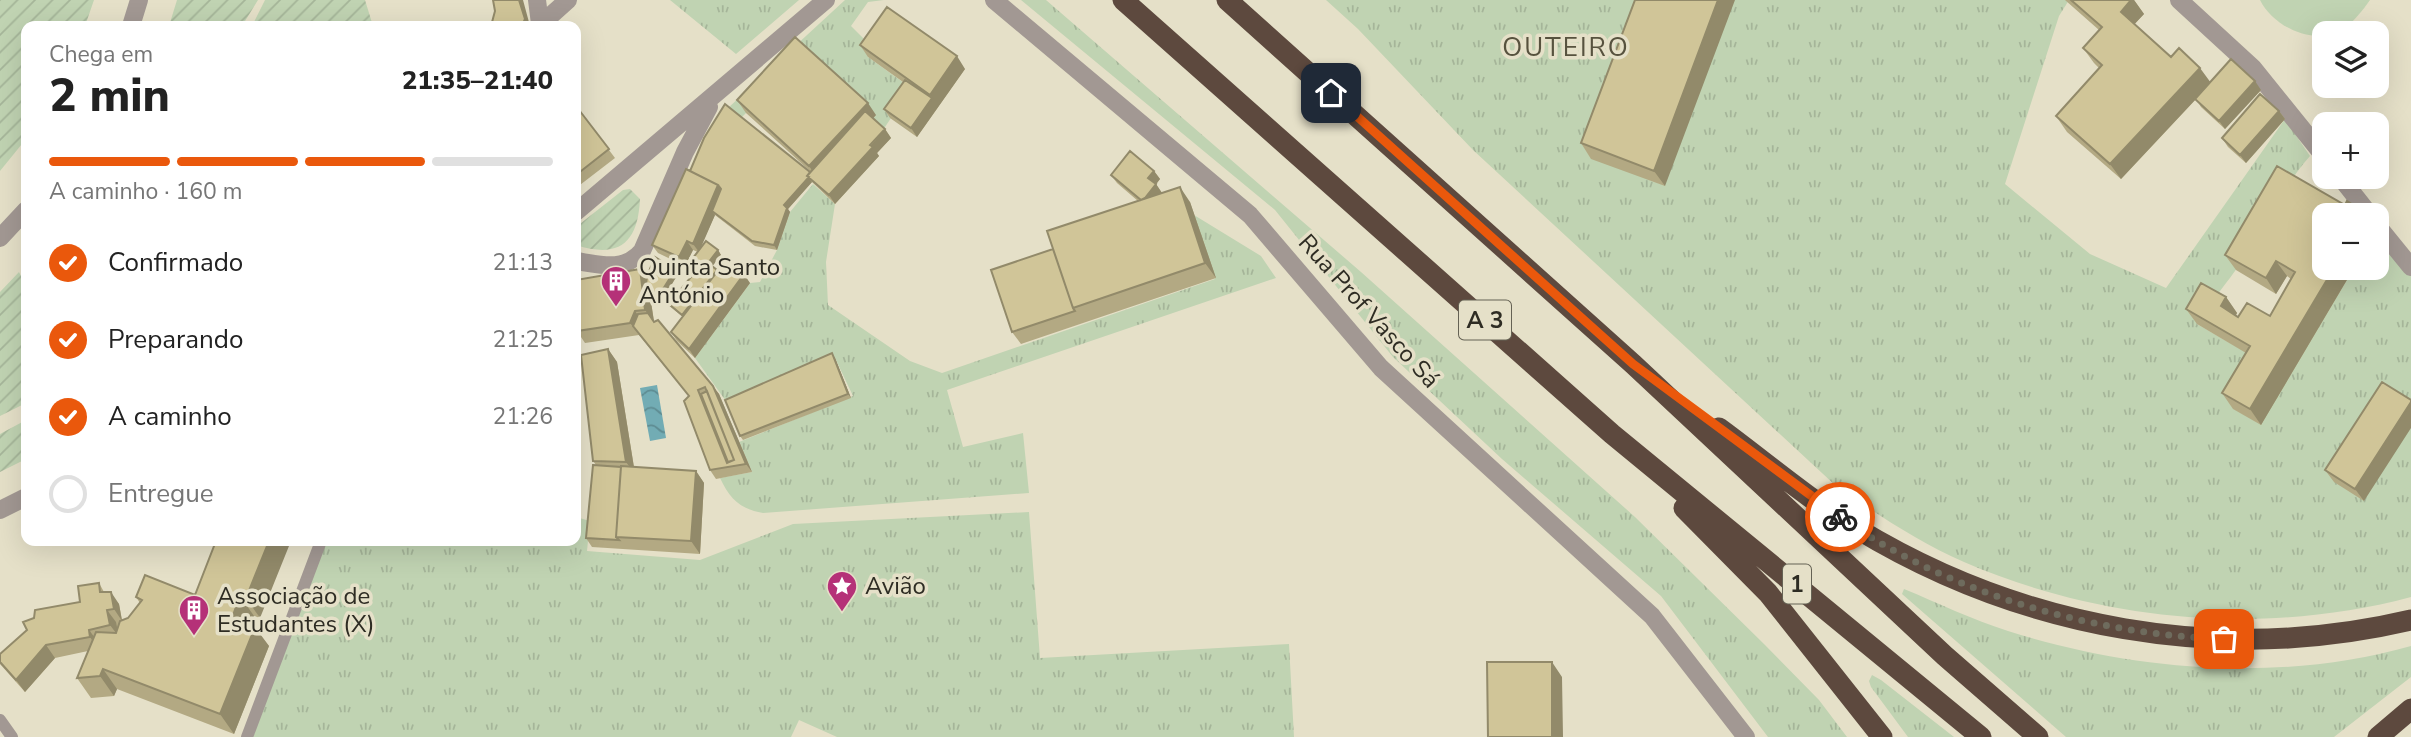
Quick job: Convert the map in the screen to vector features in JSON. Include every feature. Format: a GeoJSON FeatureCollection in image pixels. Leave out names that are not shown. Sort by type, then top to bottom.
{"type":"FeatureCollection","features":[{"type":"Feature","properties":{"kind":"highway","name":"A 3"},"geometry":{"type":"LineString","coordinates":[[1123,0],[1612,434]]}},
{"type":"Feature","properties":{"kind":"highway","name":"A 3"},"geometry":{"type":"LineString","coordinates":[[1227,0],[1633,364]]}},
{"type":"Feature","properties":{"kind":"highway"},"geometry":{"type":"LineString","coordinates":[[1633,364],[1853,526],[1965,584],[2045,612],[2128,631],[2186,638],[2244,640],[2350,632],[2411,620]]}},
{"type":"Feature","properties":{"kind":"highway"},"geometry":{"type":"LineString","coordinates":[[1633,364],[1945,656],[2038,737]]}},
{"type":"Feature","properties":{"kind":"highway","name":"1"},"geometry":{"type":"LineString","coordinates":[[1612,434],[1768,593],[1882,737]]}},
{"type":"Feature","properties":{"kind":"highway","name":"1"},"geometry":{"type":"LineString","coordinates":[[1612,434],[1981,737]]}},
{"type":"Feature","properties":{"kind":"highway"},"geometry":{"type":"LineString","coordinates":[[2378,737],[2411,709]]}},
{"type":"Feature","properties":{"kind":"street"},"geometry":{"type":"LineString","coordinates":[[133,21],[139,0]]}},
{"type":"Feature","properties":{"kind":"street"},"geometry":{"type":"LineString","coordinates":[[537,0],[540,21]]}},
{"type":"Feature","properties":{"kind":"street"},"geometry":{"type":"LineString","coordinates":[[544,21],[568,0]]}},
{"type":"Feature","properties":{"kind":"street"},"geometry":{"type":"LineString","coordinates":[[581,208],[827,0]]}},
{"type":"Feature","properties":{"kind":"street","name":"Rua Prof Vasco Sá"},"geometry":{"type":"LineString","coordinates":[[993,0],[1250,215],[1381,368],[1651,616],[1746,737]]}},
{"type":"Feature","properties":{"kind":"street"},"geometry":{"type":"LineString","coordinates":[[2179,0],[2253,68],[2312,141]]}},
{"type":"Feature","properties":{"kind":"street"},"geometry":{"type":"LineString","coordinates":[[581,262],[622,266],[634,261],[642,251],[685,152],[715,97]]}},
{"type":"Feature","properties":{"kind":"street"},"geometry":{"type":"LineString","coordinates":[[2349,189],[2361,203]]}},
{"type":"Feature","properties":{"kind":"street"},"geometry":{"type":"LineString","coordinates":[[0,238],[21,215]]}},
{"type":"Feature","properties":{"kind":"street"},"geometry":{"type":"LineString","coordinates":[[2389,240],[2411,267]]}},
{"type":"Feature","properties":{"kind":"street"},"geometry":{"type":"LineString","coordinates":[[0,510],[21,500]]}},
{"type":"Feature","properties":{"kind":"lane"},"geometry":{"type":"LineString","coordinates":[[247,737],[319,546]]}},
{"type":"Feature","properties":{"kind":"lane"},"geometry":{"type":"LineString","coordinates":[[0,720],[12,737]]}},
{"type":"Feature","properties":{"kind":"green space"},"geometry":{"type":"Polygon","coordinates":[[[0,0],[94,0],[87,21],[21,21],[21,145],[0,171],[0,0]]]}},
{"type":"Feature","properties":{"kind":"green space"},"geometry":{"type":"Polygon","coordinates":[[[177,0],[258,0],[245,21],[171,21],[177,0]]]}},
{"type":"Feature","properties":{"kind":"green space"},"geometry":{"type":"Polygon","coordinates":[[[265,0],[365,0],[371,21],[254,21],[265,0]]]}},
{"type":"Feature","properties":{"kind":"green space"},"geometry":{"type":"Polygon","coordinates":[[[670,0],[799,0],[736,54],[670,0]]]}},
{"type":"Feature","properties":{"kind":"green space"},"geometry":{"type":"Polygon","coordinates":[[[845,0],[884,0],[868,2],[851,26],[874,49],[868,57],[911,88],[883,130],[746,113],[741,118],[728,108],[845,0]]]}},
{"type":"Feature","properties":{"kind":"green space"},"geometry":{"type":"Polygon","coordinates":[[[1021,0],[1046,0],[1361,272],[1635,517],[1819,700],[1847,737],[1768,737],[1661,596],[1502,459],[1393,357],[1275,210],[1021,0]]]}},
{"type":"Feature","properties":{"kind":"green space"},"geometry":{"type":"Polygon","coordinates":[[[1326,0],[2069,0],[2059,16],[2005,184],[2090,254],[2166,288],[2285,119],[2310,156],[2289,183],[2245,257],[2197,324],[2261,361],[2234,409],[2261,424],[2347,280],[2389,280],[2389,244],[2411,273],[2411,597],[2356,609],[2299,616],[2242,619],[2185,617],[2128,610],[2072,598],[2017,582],[1930,546],[1836,486],[1473,150],[1358,29],[1326,0]]]}},
{"type":"Feature","properties":{"kind":"green space"},"geometry":{"type":"Polygon","coordinates":[[[2260,0],[2370,0],[2352,21],[2312,21],[2312,35],[2285,26],[2266,10],[2260,0]]]}},
{"type":"Feature","properties":{"kind":"green space"},"geometry":{"type":"Polygon","coordinates":[[[813,184],[835,204],[826,262],[828,305],[910,361],[942,373],[1215,279],[1194,215],[1261,256],[1276,278],[947,390],[963,447],[1023,433],[1029,493],[763,513],[748,509],[737,502],[720,478],[752,472],[739,442],[853,396],[835,358],[728,404],[695,358],[750,283],[760,282],[777,250],[790,212],[813,184]]]}},
{"type":"Feature","properties":{"kind":"green space"},"geometry":{"type":"Polygon","coordinates":[[[630,189],[640,199],[635,227],[630,237],[615,248],[604,250],[581,246],[581,223],[623,190],[630,189]]]}},
{"type":"Feature","properties":{"kind":"green space"},"geometry":{"type":"Polygon","coordinates":[[[19,272],[21,406],[0,416],[0,292],[19,272]]]}},
{"type":"Feature","properties":{"kind":"green space"},"geometry":{"type":"Polygon","coordinates":[[[21,423],[21,462],[0,472],[0,434],[21,423]]]}},
{"type":"Feature","properties":{"kind":"green space"},"geometry":{"type":"Polygon","coordinates":[[[1029,512],[1040,658],[1289,644],[1294,737],[837,737],[799,720],[791,737],[253,737],[318,546],[581,546],[581,518],[590,521],[587,551],[700,560],[793,524],[1029,512]]]}},
{"type":"Feature","properties":{"kind":"green space"},"geometry":{"type":"Polygon","coordinates":[[[1904,589],[2008,631],[2056,645],[2157,663],[2260,668],[2311,665],[2362,658],[2411,646],[2411,677],[2334,737],[2066,737],[1902,594],[1904,589]]]}},
{"type":"Feature","properties":{"kind":"green space"},"geometry":{"type":"Polygon","coordinates":[[[1872,675],[1954,737],[1908,737],[1871,687],[1869,681],[1872,675]]]}},
{"type":"Feature","properties":{"kind":"water"},"geometry":{"type":"Polygon","coordinates":[[[657,385],[666,438],[650,441],[640,388],[657,385]]]}},
{"type":"Feature","properties":{"kind":"building"},"geometry":{"type":"Polygon","coordinates":[[[493,0],[519,0],[525,19],[492,21],[495,11],[493,0]]]}},
{"type":"Feature","properties":{"kind":"building"},"geometry":{"type":"Polygon","coordinates":[[[1635,0],[1718,0],[1654,171],[1581,143],[1635,0]]]}},
{"type":"Feature","properties":{"kind":"building"},"geometry":{"type":"Polygon","coordinates":[[[2071,0],[2131,0],[2121,12],[2171,57],[2179,48],[2200,68],[2110,164],[2056,116],[2102,65],[2083,48],[2102,27],[2071,0]]]}},
{"type":"Feature","properties":{"kind":"building"},"geometry":{"type":"Polygon","coordinates":[[[887,7],[957,56],[930,95],[860,45],[887,7]]]}},
{"type":"Feature","properties":{"kind":"building"},"geometry":{"type":"Polygon","coordinates":[[[795,37],[868,103],[809,166],[737,100],[795,37]]]}},
{"type":"Feature","properties":{"kind":"building"},"geometry":{"type":"Polygon","coordinates":[[[2231,59],[2255,81],[2219,121],[2195,99],[2231,59]]]}},
{"type":"Feature","properties":{"kind":"building"},"geometry":{"type":"Polygon","coordinates":[[[905,80],[932,98],[911,128],[884,109],[905,80]]]}},
{"type":"Feature","properties":{"kind":"building"},"geometry":{"type":"Polygon","coordinates":[[[2260,94],[2279,111],[2240,155],[2222,138],[2260,94]]]}},
{"type":"Feature","properties":{"kind":"building"},"geometry":{"type":"Polygon","coordinates":[[[725,104],[810,172],[807,176],[809,177],[784,205],[787,208],[774,245],[752,241],[712,211],[721,189],[690,171],[704,138],[725,104]]]}},
{"type":"Feature","properties":{"kind":"building"},"geometry":{"type":"Polygon","coordinates":[[[865,111],[885,129],[870,145],[873,147],[829,195],[807,176],[865,111]]]}},
{"type":"Feature","properties":{"kind":"building"},"geometry":{"type":"Polygon","coordinates":[[[581,113],[609,149],[581,171],[581,113]]]}},
{"type":"Feature","properties":{"kind":"building"},"geometry":{"type":"Polygon","coordinates":[[[1130,151],[1154,171],[1148,178],[1156,184],[1141,200],[1111,175],[1130,151]]]}},
{"type":"Feature","properties":{"kind":"building"},"geometry":{"type":"Polygon","coordinates":[[[2277,166],[2312,186],[2312,189],[2317,189],[2342,203],[2312,203],[2312,280],[2327,280],[2250,409],[2222,393],[2250,346],[2186,309],[2201,283],[2226,297],[2221,306],[2238,317],[2247,303],[2270,316],[2295,272],[2276,261],[2266,278],[2225,255],[2277,166]]]}},
{"type":"Feature","properties":{"kind":"building"},"geometry":{"type":"Polygon","coordinates":[[[686,169],[718,185],[693,244],[687,241],[679,257],[652,245],[686,169]]]}},
{"type":"Feature","properties":{"kind":"building"},"geometry":{"type":"Polygon","coordinates":[[[1180,187],[1205,263],[1073,308],[1047,231],[1180,187]]]}},
{"type":"Feature","properties":{"kind":"building"},"geometry":{"type":"Polygon","coordinates":[[[706,241],[718,250],[708,263],[717,270],[682,315],[646,285],[647,276],[655,257],[675,270],[663,289],[673,299],[691,277],[683,271],[706,241]]]}},
{"type":"Feature","properties":{"kind":"building"},"geometry":{"type":"Polygon","coordinates":[[[1053,249],[1075,311],[1012,332],[991,270],[1053,249]]]}},
{"type":"Feature","properties":{"kind":"building"},"geometry":{"type":"Polygon","coordinates":[[[720,268],[744,274],[689,349],[671,332],[720,268]]]}},
{"type":"Feature","properties":{"kind":"building","name":"Quinta Santo António"},"geometry":{"type":"Polygon","coordinates":[[[640,269],[645,310],[635,311],[630,323],[581,330],[581,279],[640,269]]]}},
{"type":"Feature","properties":{"kind":"building"},"geometry":{"type":"Polygon","coordinates":[[[648,313],[654,322],[658,320],[713,386],[746,464],[710,470],[684,401],[689,396],[633,326],[638,314],[648,313]],[[705,387],[698,390],[727,463],[734,460],[705,387]]]}},
{"type":"Feature","properties":{"kind":"building"},"geometry":{"type":"Polygon","coordinates":[[[608,349],[626,462],[593,461],[581,355],[608,349]]]}},
{"type":"Feature","properties":{"kind":"building"},"geometry":{"type":"Polygon","coordinates":[[[832,353],[848,394],[740,436],[725,400],[832,353]]]}},
{"type":"Feature","properties":{"kind":"building"},"geometry":{"type":"Polygon","coordinates":[[[2382,382],[2411,402],[2355,489],[2325,470],[2382,382]]]}},
{"type":"Feature","properties":{"kind":"building"},"geometry":{"type":"Polygon","coordinates":[[[707,391],[734,460],[728,462],[701,394],[707,391]]]}},
{"type":"Feature","properties":{"kind":"building"},"geometry":{"type":"Polygon","coordinates":[[[593,465],[621,467],[616,537],[619,540],[586,538],[593,465]]]}},
{"type":"Feature","properties":{"kind":"building"},"geometry":{"type":"Polygon","coordinates":[[[621,466],[696,471],[691,541],[616,537],[621,466]]]}},
{"type":"Feature","properties":{"kind":"building","name":"Associação de Estudantes (X)"},"geometry":{"type":"Polygon","coordinates":[[[214,546],[267,546],[246,598],[240,596],[232,618],[255,627],[220,714],[103,669],[100,676],[77,678],[96,632],[116,633],[120,621],[128,618],[142,600],[136,597],[145,575],[195,595],[214,546]]]}},
{"type":"Feature","properties":{"kind":"building"},"geometry":{"type":"Polygon","coordinates":[[[99,583],[100,592],[111,592],[114,609],[107,610],[110,625],[89,630],[90,637],[46,645],[16,680],[0,662],[0,654],[27,630],[23,622],[34,618],[35,610],[80,602],[78,586],[99,583]]]}},
{"type":"Feature","properties":{"kind":"building"},"geometry":{"type":"Polygon","coordinates":[[[1487,662],[1552,662],[1552,737],[1488,737],[1487,662]]]}},
{"type":"Feature","properties":{"kind":"way so far"},"geometry":{"type":"LineString","coordinates":[[1840,517],[1884,545],[1965,584],[2045,612],[2128,631],[2186,638],[2224,639]]}},
{"type":"Feature","properties":{"kind":"place","name":"Quinta Santo António"},"geometry":{"type":"Point","coordinates":[616,308]}},
{"type":"Feature","properties":{"kind":"place","name":"Avião"},"geometry":{"type":"Point","coordinates":[842,613]}},
{"type":"Feature","properties":{"kind":"place","name":"Associação de Estudantes (X)"},"geometry":{"type":"Point","coordinates":[194,637]}},
{"type":"Feature","properties":{"kind":"district","name":"OUTEIRO"},"geometry":{"type":"Point","coordinates":[1566,47]}},
{"type":"Feature","properties":{"kind":"route"},"geometry":{"type":"LineString","coordinates":[[1331,93],[1633,364],[1840,517]]}}]}
